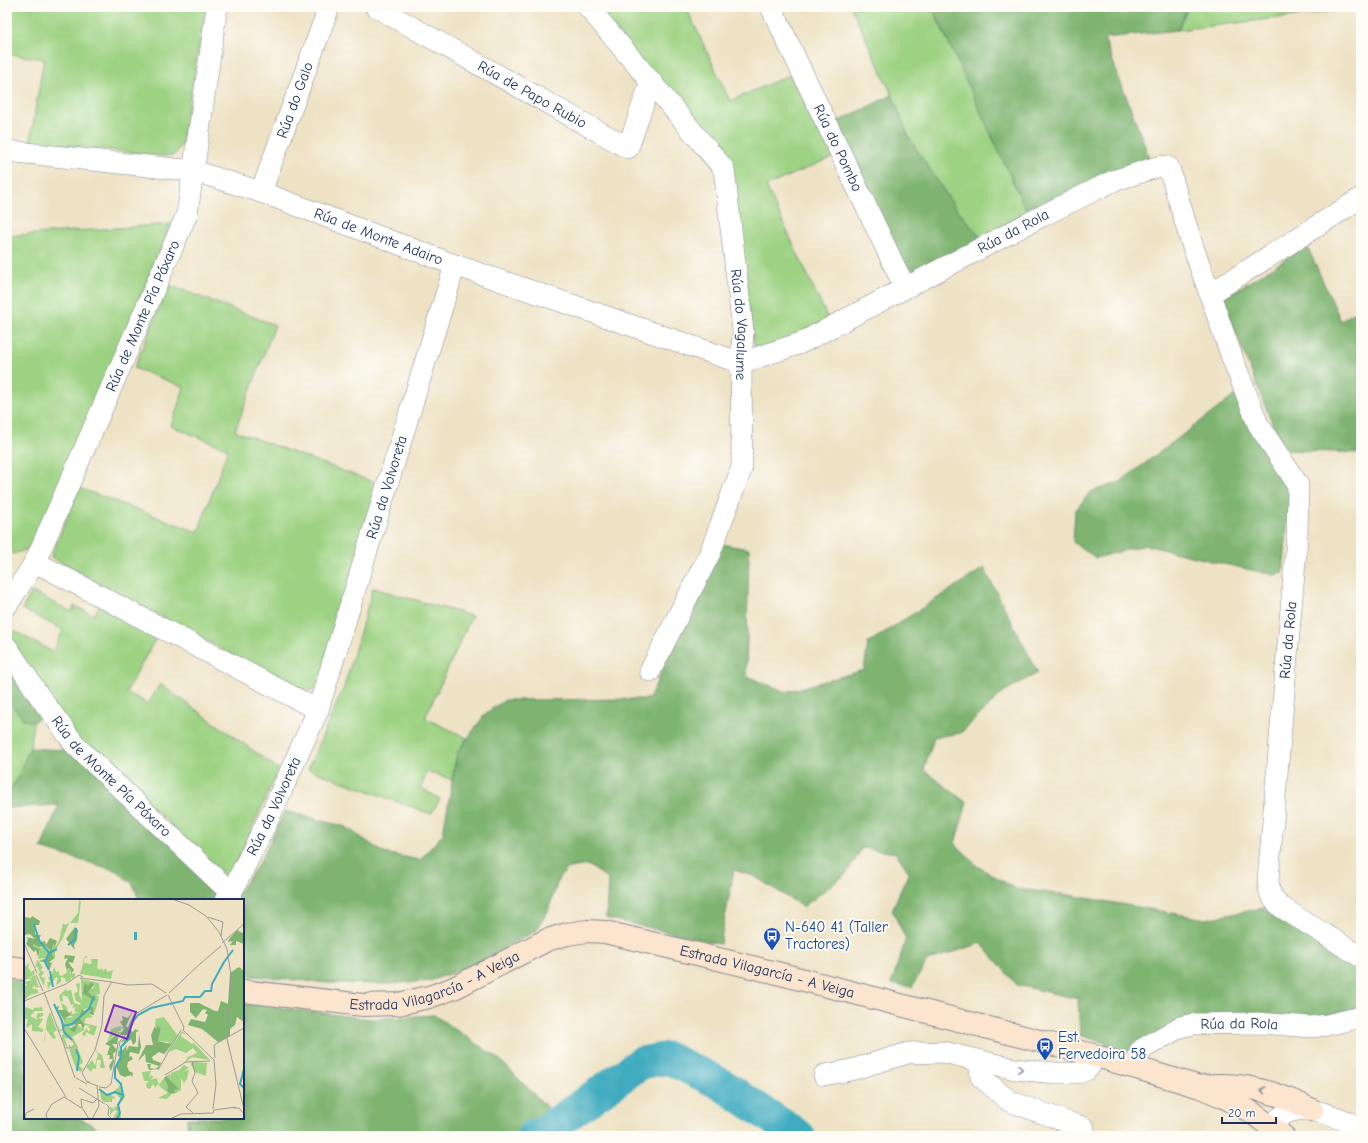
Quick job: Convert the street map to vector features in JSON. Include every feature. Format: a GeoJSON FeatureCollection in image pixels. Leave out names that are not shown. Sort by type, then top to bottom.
{"type":"FeatureCollection","features":[{"type":"Feature","properties":{"kind":"main road","name":"Estrada Vilagarcía - A Veiga"},"geometry":{"type":"LineString","coordinates":[[244,991],[362,1005],[398,1004],[429,997],[454,988],[547,940],[567,934],[587,931],[605,932],[781,974],[1093,1056],[1200,1087],[1224,1097],[1251,1112],[1277,1131]]}},
{"type":"Feature","properties":{"kind":"main road"},"geometry":{"type":"LineString","coordinates":[[7,967],[24,969]]}},
{"type":"Feature","properties":{"kind":"main road"},"geometry":{"type":"LineString","coordinates":[[1200,1087],[1222,1085],[1272,1092],[1312,1110]]}},
{"type":"Feature","properties":{"kind":"street","name":"Rúa de Monte Pía Páxaro"},"geometry":{"type":"LineString","coordinates":[[7,605],[35,562],[187,214],[217,7]]}},
{"type":"Feature","properties":{"kind":"street","name":"Rúa do Galo"},"geometry":{"type":"LineString","coordinates":[[261,192],[329,7]]}},
{"type":"Feature","properties":{"kind":"street","name":"Rúa de Papo Rubio"},"geometry":{"type":"LineString","coordinates":[[376,7],[628,148],[651,82]]}},
{"type":"Feature","properties":{"kind":"street","name":"Rúa do Vagalume"},"geometry":{"type":"LineString","coordinates":[[588,7],[724,169],[743,331],[741,363],[742,467],[710,553],[650,672]]}},
{"type":"Feature","properties":{"kind":"street","name":"Rúa do Pombo"},"geometry":{"type":"LineString","coordinates":[[771,7],[905,288]]}},
{"type":"Feature","properties":{"kind":"street","name":"Rúa de Monte Adairo"},"geometry":{"type":"LineString","coordinates":[[7,151],[194,171],[261,192],[455,265],[741,363]]}},
{"type":"Feature","properties":{"kind":"street","name":"Rúa da Rola"},"geometry":{"type":"LineString","coordinates":[[741,363],[801,343],[1042,216],[1113,181],[1157,167],[1165,166],[1169,168],[1191,242],[1233,360],[1258,424],[1298,485],[1297,538],[1268,880],[1269,891],[1274,901],[1361,957]]}},
{"type":"Feature","properties":{"kind":"street"},"geometry":{"type":"LineString","coordinates":[[1210,294],[1361,198]]}},
{"type":"Feature","properties":{"kind":"street","name":"Rúa da Volvoreta"},"geometry":{"type":"LineString","coordinates":[[228,896],[270,816],[318,710],[455,265]]}},
{"type":"Feature","properties":{"kind":"street"},"geometry":{"type":"LineString","coordinates":[[35,562],[318,710]]}},
{"type":"Feature","properties":{"kind":"street","name":"Rúa de Monte Pía Páxaro"},"geometry":{"type":"LineString","coordinates":[[7,647],[40,697],[76,746],[228,896]]}},
{"type":"Feature","properties":{"kind":"street","name":"Rúa da Rola"},"geometry":{"type":"LineString","coordinates":[[1135,1068],[1140,1051],[1180,1027],[1194,1024],[1258,1023],[1311,1027],[1361,1017]]}},
{"type":"Feature","properties":{"kind":"street"},"geometry":{"type":"LineString","coordinates":[[824,1075],[851,1070],[908,1053],[943,1052],[1015,1069],[1055,1073],[1079,1073],[1086,1070],[1090,1066],[1093,1056]]}},
{"type":"Feature","properties":{"kind":"street"},"geometry":{"type":"LineString","coordinates":[[982,1061],[980,1070],[981,1077],[1009,1101],[1084,1128]]}},
{"type":"Feature","properties":{"kind":"street"},"geometry":{"type":"LineString","coordinates":[[1277,1131],[1285,1114],[1294,1110],[1312,1110],[1361,1127]]}},
{"type":"Feature","properties":{"kind":"green space"},"geometry":{"type":"Polygon","coordinates":[[[7,7],[206,7],[181,146],[174,155],[164,156],[30,141],[44,59],[7,54],[7,7]]]}},
{"type":"Feature","properties":{"kind":"green space"},"geometry":{"type":"Polygon","coordinates":[[[600,7],[686,7],[730,101],[790,75],[833,157],[766,186],[829,321],[768,350],[754,346],[734,194],[600,7]]]}},
{"type":"Feature","properties":{"kind":"green space"},"geometry":{"type":"Polygon","coordinates":[[[851,7],[932,7],[1026,210],[984,242],[954,206],[909,138],[892,95],[851,7]]]}},
{"type":"Feature","properties":{"kind":"green space"},"geometry":{"type":"Polygon","coordinates":[[[932,7],[1188,7],[1178,30],[1104,38],[1149,157],[1026,210],[932,7]]]}},
{"type":"Feature","properties":{"kind":"green space"},"geometry":{"type":"Polygon","coordinates":[[[1188,7],[1361,7],[1361,8],[1178,30],[1188,7]]]}},
{"type":"Feature","properties":{"kind":"green space"},"geometry":{"type":"Polygon","coordinates":[[[892,95],[909,138],[954,206],[984,242],[915,271],[896,259],[833,124],[892,95]]]}},
{"type":"Feature","properties":{"kind":"green space"},"geometry":{"type":"Polygon","coordinates":[[[171,224],[34,547],[13,554],[7,547],[7,236],[171,224]]]}},
{"type":"Feature","properties":{"kind":"green space"},"geometry":{"type":"Polygon","coordinates":[[[1307,246],[1341,321],[1361,308],[1361,453],[1283,450],[1222,299],[1307,246]]]}},
{"type":"Feature","properties":{"kind":"green space"},"geometry":{"type":"Polygon","coordinates":[[[169,285],[275,325],[235,431],[376,483],[367,529],[323,680],[313,690],[295,689],[51,557],[79,488],[198,532],[228,449],[171,426],[184,387],[134,368],[169,285]]]}},
{"type":"Feature","properties":{"kind":"green space"},"geometry":{"type":"Polygon","coordinates":[[[1241,391],[1291,487],[1283,573],[1274,575],[1145,545],[1096,558],[1073,542],[1075,511],[1090,492],[1120,482],[1241,391]]]}},
{"type":"Feature","properties":{"kind":"green space"},"geometry":{"type":"Polygon","coordinates":[[[721,544],[749,549],[746,676],[786,692],[864,670],[868,643],[984,568],[1038,673],[1003,692],[961,733],[934,737],[924,770],[967,803],[955,843],[977,866],[1016,889],[1069,895],[1206,919],[1263,908],[1361,962],[1361,1007],[1301,1021],[1179,1021],[1132,1052],[1080,1035],[1078,999],[1017,985],[981,943],[927,961],[912,987],[891,984],[906,939],[892,910],[909,872],[896,853],[862,848],[847,873],[803,907],[754,876],[734,870],[720,944],[606,918],[608,879],[588,865],[569,868],[559,878],[548,911],[536,931],[472,965],[430,981],[387,984],[329,983],[244,975],[244,899],[234,899],[260,862],[285,811],[346,827],[384,853],[420,860],[443,834],[457,753],[486,713],[505,700],[649,699],[721,544]]]}},
{"type":"Feature","properties":{"kind":"green space"},"geometry":{"type":"Polygon","coordinates":[[[373,588],[472,616],[425,718],[467,738],[457,753],[452,780],[427,771],[421,788],[440,799],[431,814],[308,769],[344,687],[373,588]]]}},
{"type":"Feature","properties":{"kind":"green space"},"geometry":{"type":"Polygon","coordinates":[[[32,592],[72,612],[74,606],[94,615],[100,604],[158,634],[126,692],[148,704],[160,684],[279,769],[229,879],[71,732],[7,641],[7,632],[9,628],[53,652],[63,630],[22,609],[32,592]]]}},
{"type":"Feature","properties":{"kind":"green space"},"geometry":{"type":"Polygon","coordinates":[[[7,653],[17,668],[40,717],[33,722],[23,719],[7,698],[7,653]]]}},
{"type":"Feature","properties":{"kind":"green space"},"geometry":{"type":"Polygon","coordinates":[[[7,698],[23,719],[33,722],[30,748],[17,779],[7,795],[7,698]]]}},
{"type":"Feature","properties":{"kind":"green space"},"geometry":{"type":"Polygon","coordinates":[[[30,748],[77,751],[221,893],[217,899],[139,899],[133,884],[117,871],[41,848],[59,805],[7,808],[7,795],[17,779],[30,748]]]}},
{"type":"Feature","properties":{"kind":"green space"},"geometry":{"type":"Polygon","coordinates":[[[7,978],[24,982],[24,1119],[82,1119],[110,1136],[7,1136],[7,978]]]}},
{"type":"Feature","properties":{"kind":"green space"},"geometry":{"type":"Polygon","coordinates":[[[244,1003],[370,1019],[434,1015],[499,1059],[548,1108],[517,1136],[188,1136],[187,1119],[244,1119],[244,1003]]]}},
{"type":"Feature","properties":{"kind":"waterway"},"geometry":{"type":"LineString","coordinates":[[533,1136],[542,1133],[641,1063],[668,1058],[721,1084],[799,1136]]}},
{"type":"Feature","properties":{"kind":"place","name":"N-640 41 (Taller Tractores)"},"geometry":{"type":"Point","coordinates":[772,951]}},
{"type":"Feature","properties":{"kind":"place","name":"Est. Fervedoira 58"},"geometry":{"type":"Point","coordinates":[1045,1061]}}]}
